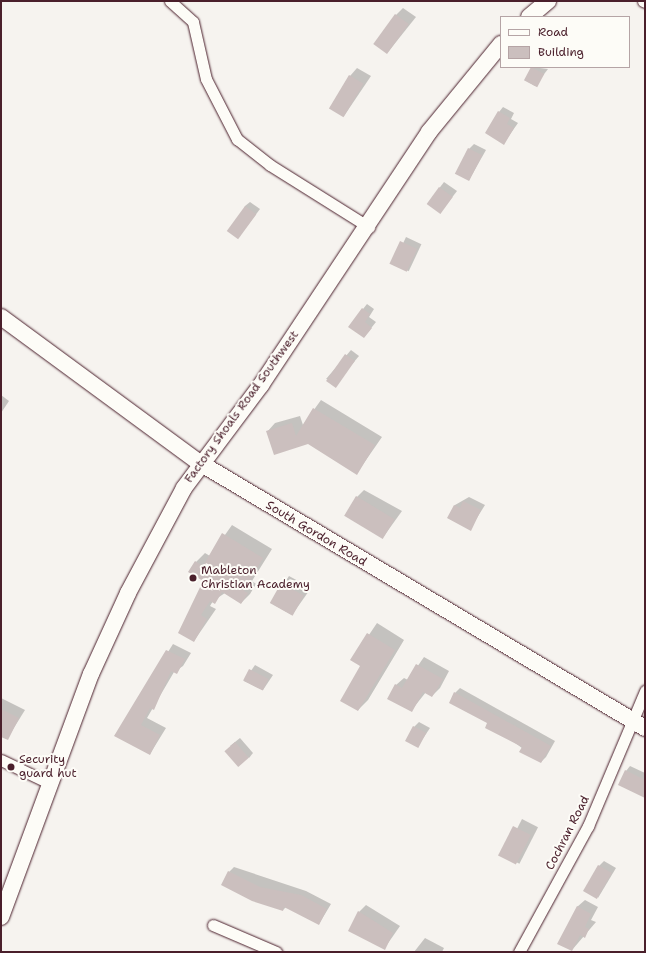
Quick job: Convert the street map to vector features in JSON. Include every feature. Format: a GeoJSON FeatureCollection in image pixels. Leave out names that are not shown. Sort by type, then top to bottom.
{"type":"FeatureCollection","features":[{"type":"Feature","properties":{"kind":"street"},"geometry":{"type":"LineString","coordinates":[[170,1],[193,22],[206,79],[237,139],[270,165],[369,227]]}},
{"type":"Feature","properties":{"kind":"street"},"geometry":{"type":"LineString","coordinates":[[530,16],[548,1]]}},
{"type":"Feature","properties":{"kind":"street","name":"Factory Shoals Road Southwest"},"geometry":{"type":"LineString","coordinates":[[1,917],[49,783],[91,674],[128,592],[200,463],[261,385],[369,227],[457,93],[500,45]]}},
{"type":"Feature","properties":{"kind":"street","name":"South Gordon Road"},"geometry":{"type":"LineString","coordinates":[[1,317],[200,463],[638,725]]}},
{"type":"Feature","properties":{"kind":"street","name":"Cochran Road"},"geometry":{"type":"LineString","coordinates":[[519,952],[588,826],[638,725],[645,691]]}},
{"type":"Feature","properties":{"kind":"street"},"geometry":{"type":"LineString","coordinates":[[1,760],[49,783]]}},
{"type":"Feature","properties":{"kind":"street"},"geometry":{"type":"LineString","coordinates":[[213,926],[276,952]]}},
{"type":"Feature","properties":{"kind":"building"},"geometry":{"type":"Polygon","coordinates":[[[395,14],[409,24],[387,54],[373,44],[395,14]]]}},
{"type":"Feature","properties":{"kind":"building"},"geometry":{"type":"Polygon","coordinates":[[[530,68],[544,74],[537,87],[524,80],[530,68]]]}},
{"type":"Feature","properties":{"kind":"building"},"geometry":{"type":"Polygon","coordinates":[[[349,75],[364,84],[343,117],[329,108],[349,75]]]}},
{"type":"Feature","properties":{"kind":"building"},"geometry":{"type":"Polygon","coordinates":[[[498,111],[510,118],[507,124],[514,128],[504,145],[485,133],[498,111]]]}},
{"type":"Feature","properties":{"kind":"building"},"geometry":{"type":"Polygon","coordinates":[[[468,148],[482,155],[469,181],[455,174],[468,148]]]}},
{"type":"Feature","properties":{"kind":"building"},"geometry":{"type":"Polygon","coordinates":[[[439,187],[453,197],[440,214],[427,204],[439,187]]]}},
{"type":"Feature","properties":{"kind":"building"},"geometry":{"type":"Polygon","coordinates":[[[245,206],[256,214],[238,239],[227,231],[245,206]]]}},
{"type":"Feature","properties":{"kind":"building"},"geometry":{"type":"Polygon","coordinates":[[[400,241],[417,249],[407,272],[389,264],[400,241]]]}},
{"type":"Feature","properties":{"kind":"building"},"geometry":{"type":"Polygon","coordinates":[[[362,308],[370,314],[365,322],[372,328],[364,338],[348,327],[362,308]]]}},
{"type":"Feature","properties":{"kind":"building"},"geometry":{"type":"Polygon","coordinates":[[[345,354],[355,361],[336,388],[326,381],[345,354]]]}},
{"type":"Feature","properties":{"kind":"building"},"geometry":{"type":"Polygon","coordinates":[[[313,408],[375,445],[357,475],[308,444],[274,455],[266,431],[292,423],[296,436],[313,408]]]}},
{"type":"Feature","properties":{"kind":"building"},"geometry":{"type":"Polygon","coordinates":[[[356,496],[395,519],[383,539],[344,516],[356,496]]]}},
{"type":"Feature","properties":{"kind":"building"},"geometry":{"type":"Polygon","coordinates":[[[463,501],[481,510],[471,531],[447,518],[454,505],[460,508],[463,501]]]}},
{"type":"Feature","properties":{"kind":"building"},"geometry":{"type":"Polygon","coordinates":[[[222,533],[263,558],[244,591],[248,593],[241,604],[222,592],[215,604],[210,601],[201,615],[207,619],[194,642],[178,633],[203,581],[188,572],[195,561],[203,566],[222,533]]]}},
{"type":"Feature","properties":{"kind":"building"},"geometry":{"type":"Polygon","coordinates":[[[281,583],[304,596],[293,616],[270,603],[281,583]]]}},
{"type":"Feature","properties":{"kind":"building"},"geometry":{"type":"Polygon","coordinates":[[[367,633],[395,650],[358,711],[340,701],[360,666],[350,660],[367,633]]]}},
{"type":"Feature","properties":{"kind":"building"},"geometry":{"type":"Polygon","coordinates":[[[166,650],[185,659],[177,674],[171,671],[154,710],[150,708],[141,725],[160,735],[150,755],[114,736],[166,650]]]}},
{"type":"Feature","properties":{"kind":"building"},"geometry":{"type":"Polygon","coordinates":[[[416,664],[443,679],[432,697],[423,692],[412,712],[387,699],[395,684],[402,688],[416,664]]]}},
{"type":"Feature","properties":{"kind":"building"},"geometry":{"type":"Polygon","coordinates":[[[249,669],[269,679],[263,691],[243,681],[249,669]]]}},
{"type":"Feature","properties":{"kind":"building"},"geometry":{"type":"Polygon","coordinates":[[[454,692],[551,746],[541,763],[519,752],[522,747],[485,728],[487,723],[449,703],[454,692]]]}},
{"type":"Feature","properties":{"kind":"building"},"geometry":{"type":"Polygon","coordinates":[[[1,709],[19,718],[8,740],[1,737],[1,709]]]}},
{"type":"Feature","properties":{"kind":"building"},"geometry":{"type":"Polygon","coordinates":[[[413,726],[426,733],[418,748],[405,741],[413,726]]]}},
{"type":"Feature","properties":{"kind":"building"},"geometry":{"type":"Polygon","coordinates":[[[235,742],[249,758],[238,767],[224,751],[235,742]]]}},
{"type":"Feature","properties":{"kind":"building"},"geometry":{"type":"Polygon","coordinates":[[[625,770],[645,780],[645,798],[618,785],[625,770]]]}},
{"type":"Feature","properties":{"kind":"building"},"geometry":{"type":"Polygon","coordinates":[[[513,826],[531,835],[516,864],[498,855],[513,826]]]}},
{"type":"Feature","properties":{"kind":"building"},"geometry":{"type":"Polygon","coordinates":[[[598,865],[612,873],[597,899],[583,891],[598,865]]]}},
{"type":"Feature","properties":{"kind":"building"},"geometry":{"type":"Polygon","coordinates":[[[228,871],[260,887],[301,895],[327,909],[319,925],[284,907],[283,911],[252,901],[221,885],[228,871]]]}},
{"type":"Feature","properties":{"kind":"building"},"geometry":{"type":"Polygon","coordinates":[[[577,906],[591,914],[585,927],[589,929],[585,938],[580,935],[572,951],[557,944],[577,906]]]}},
{"type":"Feature","properties":{"kind":"building"},"geometry":{"type":"Polygon","coordinates":[[[358,911],[393,933],[385,950],[348,931],[358,911]]]}},
{"type":"Feature","properties":{"kind":"place","name":"Mableton Christian Academy"},"geometry":{"type":"Point","coordinates":[193,578]}},
{"type":"Feature","properties":{"kind":"place","name":"Security guard hut"},"geometry":{"type":"Point","coordinates":[11,767]}}]}
